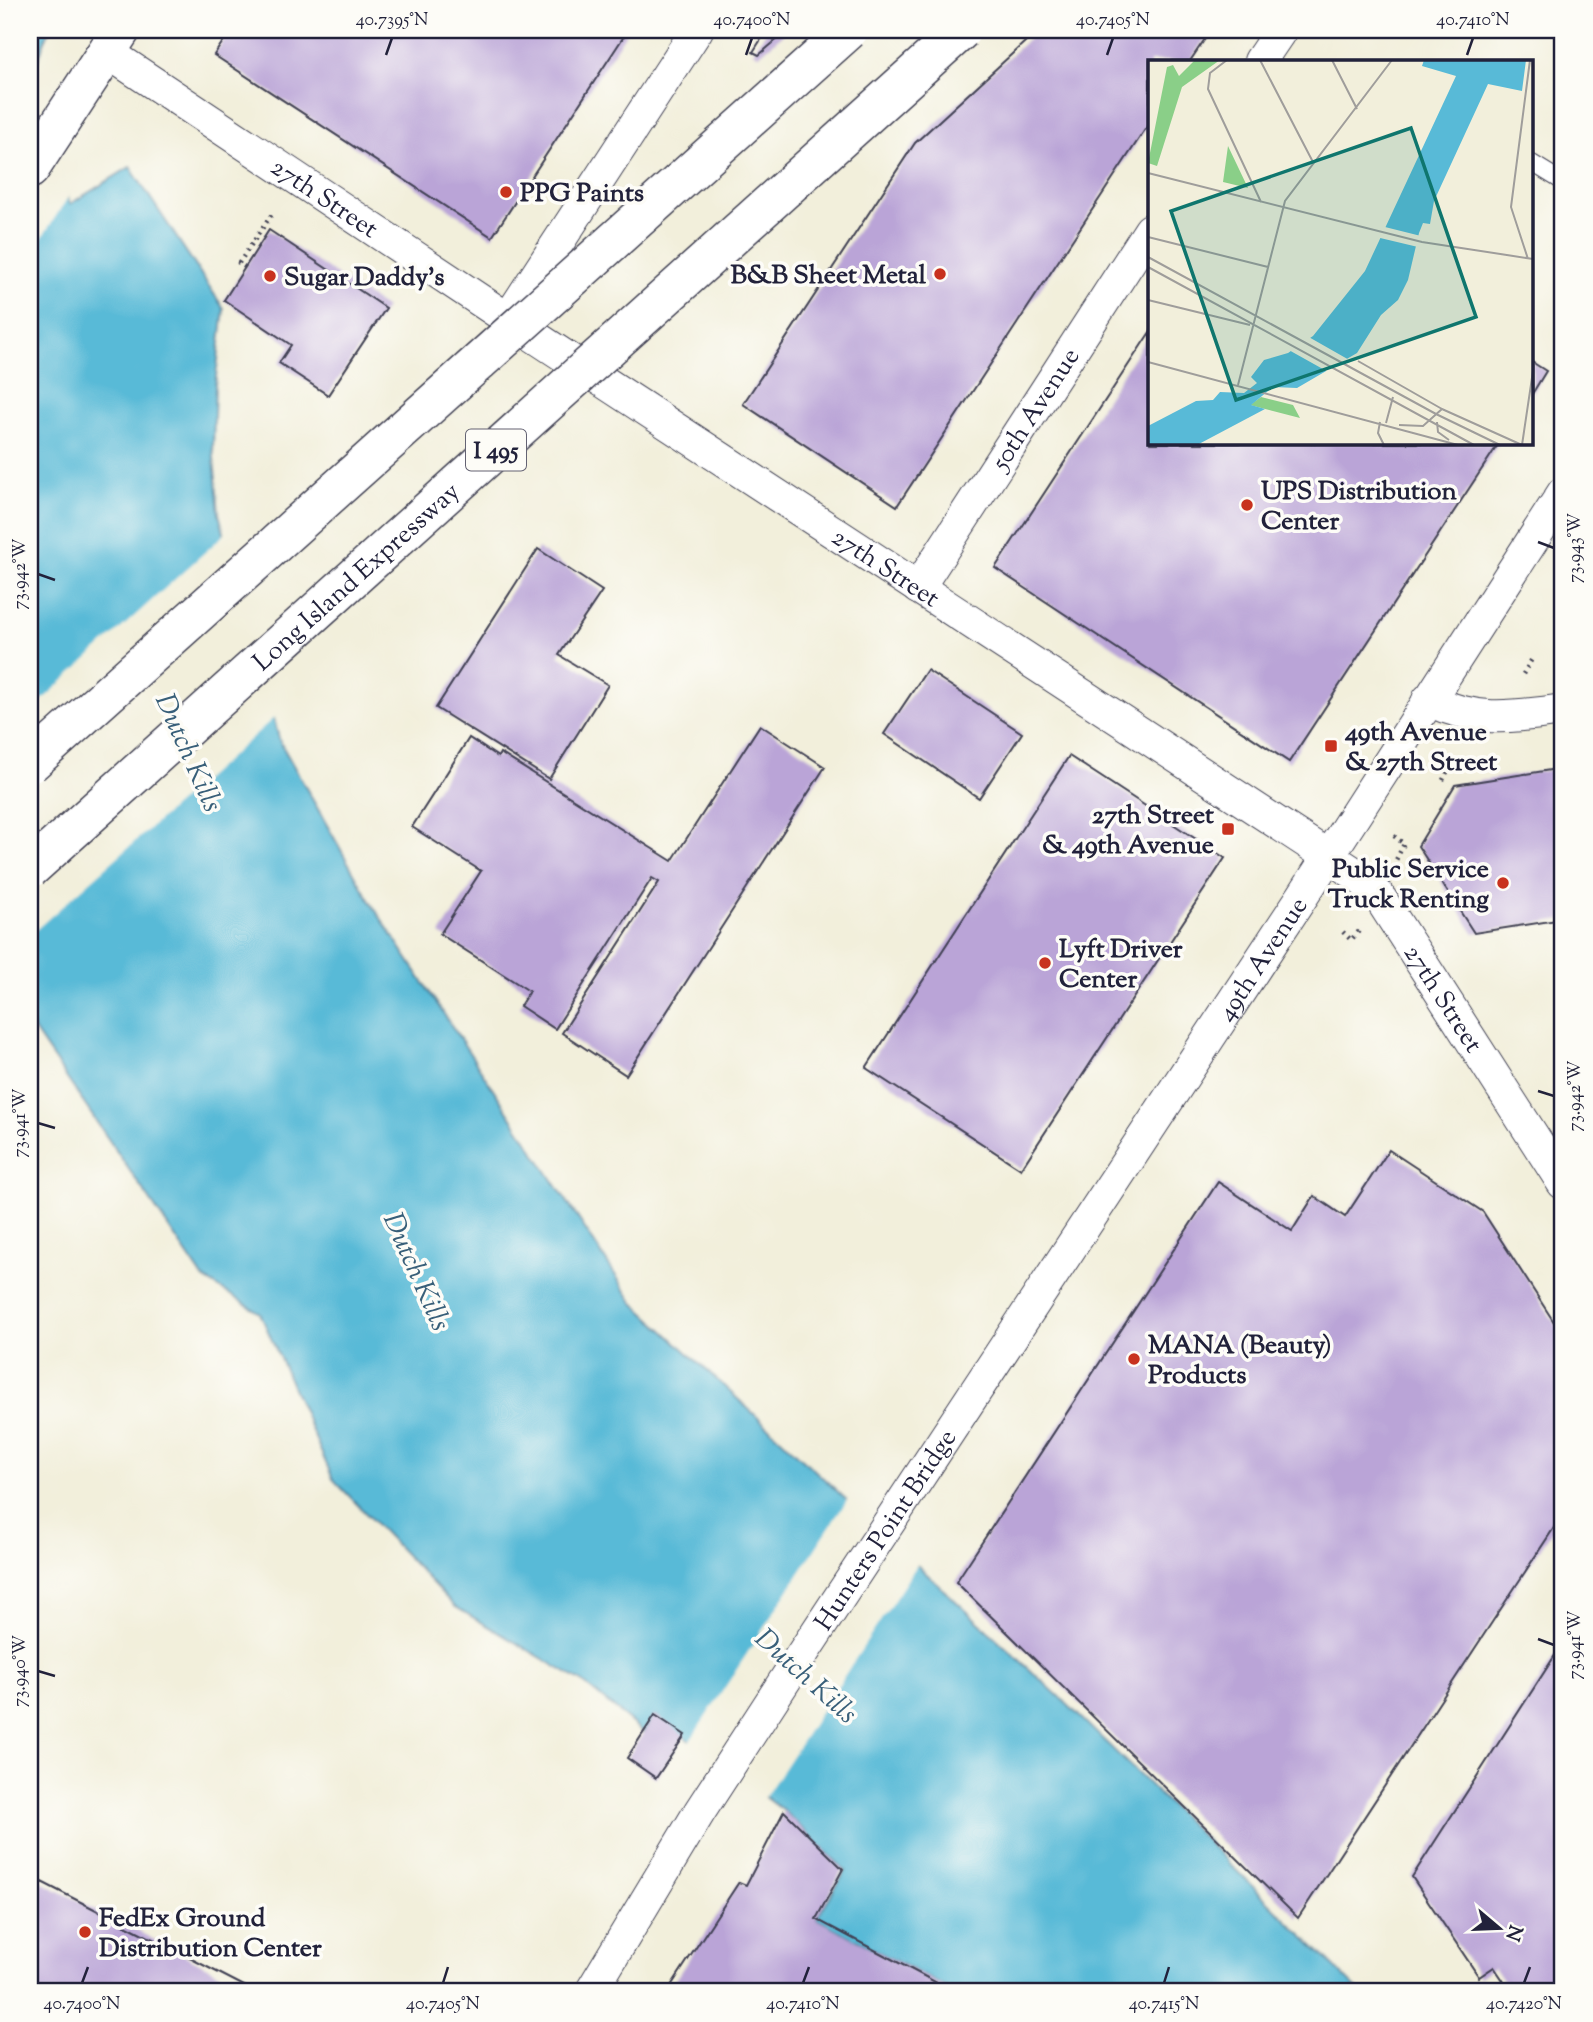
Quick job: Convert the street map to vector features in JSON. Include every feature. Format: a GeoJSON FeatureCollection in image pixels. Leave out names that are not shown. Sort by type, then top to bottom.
{"type":"FeatureCollection","features":[{"type":"Feature","properties":{"kind":"main road"},"geometry":{"type":"LineString","coordinates":[[30,764],[849,30]]}},
{"type":"Feature","properties":{"kind":"main road","name":"Long Island Expressway"},"geometry":{"type":"LineString","coordinates":[[30,869],[962,30]]}},
{"type":"Feature","properties":{"kind":"main road"},"geometry":{"type":"LineString","coordinates":[[30,169],[114,41]]}},
{"type":"Feature","properties":{"kind":"street"},"geometry":{"type":"LineString","coordinates":[[508,319],[697,30]]}},
{"type":"Feature","properties":{"kind":"street"},"geometry":{"type":"LineString","coordinates":[[1261,60],[1281,30]]}},
{"type":"Feature","properties":{"kind":"street","name":"27th Street"},"geometry":{"type":"LineString","coordinates":[[114,41],[508,319],[1328,854],[1378,895],[1563,1183]]}},
{"type":"Feature","properties":{"kind":"street","name":"50th Avenue"},"geometry":{"type":"LineString","coordinates":[[918,588],[1148,233]]}},
{"type":"Feature","properties":{"kind":"street","name":"49th Avenue"},"geometry":{"type":"LineString","coordinates":[[977,1387],[1563,493]]}},
{"type":"Feature","properties":{"kind":"street"},"geometry":{"type":"LineString","coordinates":[[1428,700],[1456,712],[1488,718],[1563,710]]}},
{"type":"Feature","properties":{"kind":"street","name":"Hunters Point Bridge"},"geometry":{"type":"LineString","coordinates":[[591,1992],[700,1811],[977,1387]]}},
{"type":"Feature","properties":{"kind":"lane"},"geometry":{"type":"LineString","coordinates":[[1534,164],[1563,182]]}},
{"type":"Feature","properties":{"kind":"path"},"geometry":{"type":"LineString","coordinates":[[245,267],[239,263],[274,211]]}},
{"type":"Feature","properties":{"kind":"path"},"geometry":{"type":"LineString","coordinates":[[1523,674],[1532,659]]}},
{"type":"Feature","properties":{"kind":"path"},"geometry":{"type":"LineString","coordinates":[[1443,780],[1450,766]]}},
{"type":"Feature","properties":{"kind":"path"},"geometry":{"type":"LineString","coordinates":[[1394,836],[1404,844],[1395,862]]}},
{"type":"Feature","properties":{"kind":"path"},"geometry":{"type":"LineString","coordinates":[[1343,932],[1351,940],[1360,930]]}},
{"type":"Feature","properties":{"kind":"water","name":"Dutch Kills"},"geometry":{"type":"Polygon","coordinates":[[[30,30],[49,30],[31,78],[70,204],[130,167],[224,309],[215,385],[213,447],[219,514],[280,742],[371,903],[633,1302],[1067,1704],[1360,1992],[954,1992],[816,1919],[846,1871],[784,1811],[656,1716],[643,1732],[582,1682],[454,1606],[333,1479],[260,1313],[203,1278],[34,1030],[30,1011],[30,30]]]}},
{"type":"Feature","properties":{"kind":"pier"},"geometry":{"type":"Polygon","coordinates":[[[34,79],[69,196],[30,256],[30,85],[34,79]]]}},
{"type":"Feature","properties":{"kind":"pier"},"geometry":{"type":"Polygon","coordinates":[[[228,531],[276,716],[30,935],[30,711],[228,531]]]}},
{"type":"Feature","properties":{"kind":"pier"},"geometry":{"type":"Polygon","coordinates":[[[849,1497],[919,1562],[763,1800],[688,1744],[849,1497]]]}},
{"type":"Feature","properties":{"kind":"building"},"geometry":{"type":"Polygon","coordinates":[[[231,30],[628,30],[492,237],[214,55],[231,30]]]}},
{"type":"Feature","properties":{"kind":"building"},"geometry":{"type":"Polygon","coordinates":[[[767,30],[788,30],[759,55],[753,52],[767,30]]]}},
{"type":"Feature","properties":{"kind":"building","name":"B&B Sheet Metal"},"geometry":{"type":"Polygon","coordinates":[[[1038,30],[1211,30],[1191,60],[1148,60],[1148,125],[897,506],[743,404],[915,143],[1038,30]]]}},
{"type":"Feature","properties":{"kind":"building"},"geometry":{"type":"Polygon","coordinates":[[[269,230],[386,308],[328,395],[279,363],[291,345],[224,300],[269,230]]]}},
{"type":"Feature","properties":{"kind":"building","name":"UPS Distribution Center"},"geometry":{"type":"Polygon","coordinates":[[[1148,335],[1148,444],[1498,444],[1289,762],[995,568],[1148,335]]]}},
{"type":"Feature","properties":{"kind":"building"},"geometry":{"type":"Polygon","coordinates":[[[1534,363],[1546,371],[1534,391],[1534,363]]]}},
{"type":"Feature","properties":{"kind":"building"},"geometry":{"type":"Polygon","coordinates":[[[538,549],[602,591],[559,655],[608,685],[549,779],[436,708],[538,549]]]}},
{"type":"Feature","properties":{"kind":"building"},"geometry":{"type":"Polygon","coordinates":[[[927,670],[1022,733],[979,798],[884,734],[927,670]]]}},
{"type":"Feature","properties":{"kind":"building"},"geometry":{"type":"Polygon","coordinates":[[[760,725],[825,767],[626,1075],[562,1033],[659,882],[652,878],[555,1029],[520,1006],[529,991],[440,934],[481,871],[412,827],[469,738],[498,757],[500,753],[672,861],[760,725]]]}},
{"type":"Feature","properties":{"kind":"building","name":"Lyft Driver Center"},"geometry":{"type":"Polygon","coordinates":[[[1069,756],[1225,858],[1021,1169],[866,1068],[1069,756]]]}},
{"type":"Feature","properties":{"kind":"building","name":"Public Service Truck Renting"},"geometry":{"type":"Polygon","coordinates":[[[1563,768],[1563,919],[1474,933],[1418,846],[1455,785],[1563,768]]]}},
{"type":"Feature","properties":{"kind":"building"},"geometry":{"type":"Polygon","coordinates":[[[1389,1150],[1483,1212],[1563,1336],[1563,1514],[1298,1918],[956,1582],[1218,1182],[1292,1231],[1314,1196],[1345,1217],[1389,1150]]]}},
{"type":"Feature","properties":{"kind":"building"},"geometry":{"type":"Polygon","coordinates":[[[1563,1643],[1563,1992],[1511,1992],[1494,1967],[1479,1977],[1412,1877],[1563,1643]]]}},
{"type":"Feature","properties":{"kind":"building"},"geometry":{"type":"Polygon","coordinates":[[[655,1715],[685,1735],[656,1778],[627,1758],[655,1715]]]}},
{"type":"Feature","properties":{"kind":"building"},"geometry":{"type":"Polygon","coordinates":[[[784,1811],[843,1869],[816,1919],[954,1992],[667,1992],[739,1882],[746,1885],[784,1811]]]}},
{"type":"Feature","properties":{"kind":"building","name":"FedEx Ground Distribution Center"},"geometry":{"type":"Polygon","coordinates":[[[30,1876],[250,1989],[257,1992],[30,1992],[30,1876]]]}},
{"type":"Feature","properties":{"kind":"place","name":"PPG Paints"},"geometry":{"type":"Point","coordinates":[506,192]}},
{"type":"Feature","properties":{"kind":"place","name":"B&B Sheet Metal"},"geometry":{"type":"Point","coordinates":[940,274]}},
{"type":"Feature","properties":{"kind":"place","name":"Sugar Daddy's"},"geometry":{"type":"Point","coordinates":[270,276]}},
{"type":"Feature","properties":{"kind":"place","name":"UPS Distribution Center"},"geometry":{"type":"Point","coordinates":[1247,505]}},
{"type":"Feature","properties":{"kind":"place","name":"49th Avenue & 27th Street"},"geometry":{"type":"Point","coordinates":[1331,746]}},
{"type":"Feature","properties":{"kind":"place","name":"27th Street & 49th Avenue"},"geometry":{"type":"Point","coordinates":[1228,829]}},
{"type":"Feature","properties":{"kind":"place","name":"Public Service Truck Renting"},"geometry":{"type":"Point","coordinates":[1503,883]}},
{"type":"Feature","properties":{"kind":"place","name":"Lyft Driver Center"},"geometry":{"type":"Point","coordinates":[1045,963]}},
{"type":"Feature","properties":{"kind":"place","name":"MANA (Beauty) Products"},"geometry":{"type":"Point","coordinates":[1134,1359]}},
{"type":"Feature","properties":{"kind":"place","name":"FedEx Ground Distribution Center"},"geometry":{"type":"Point","coordinates":[85,1932]}}]}
